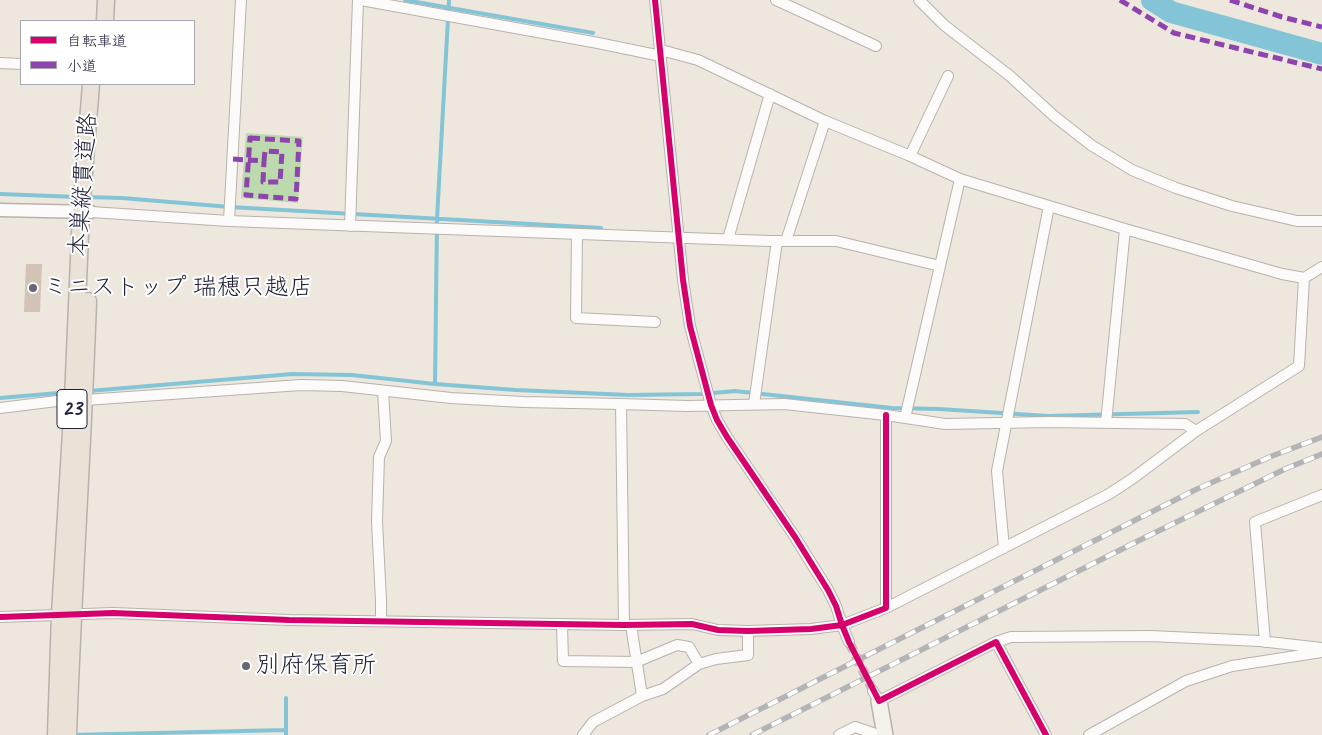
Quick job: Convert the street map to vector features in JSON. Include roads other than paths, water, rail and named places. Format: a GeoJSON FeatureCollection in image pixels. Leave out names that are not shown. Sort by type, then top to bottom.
{"type":"FeatureCollection","features":[{"type":"Feature","properties":{"kind":"main road"},"geometry":{"type":"LineString","coordinates":[[95,20],[97,0]]}},
{"type":"Feature","properties":{"kind":"main road"},"geometry":{"type":"LineString","coordinates":[[105,20],[106,0]]}},
{"type":"Feature","properties":{"kind":"main road","name":"本巣縦貫道路"},"geometry":{"type":"LineString","coordinates":[[56,735],[66,614],[79,399],[90,85]]}},
{"type":"Feature","properties":{"kind":"main road","name":"本巣縦貫道路"},"geometry":{"type":"LineString","coordinates":[[86,212],[100,85]]}},
{"type":"Feature","properties":{"kind":"main road","name":"本巣縦貫道路"},"geometry":{"type":"LineString","coordinates":[[66,614],[68,735]]}},
{"type":"Feature","properties":{"kind":"main road"},"geometry":{"type":"LineString","coordinates":[[876,696],[877,733]]}},
{"type":"Feature","properties":{"kind":"street"},"geometry":{"type":"LineString","coordinates":[[229,221],[241,0]]}},
{"type":"Feature","properties":{"kind":"street"},"geometry":{"type":"LineString","coordinates":[[350,226],[360,0],[698,60],[825,121],[960,179],[1282,274],[1304,278],[1322,267]]}},
{"type":"Feature","properties":{"kind":"street"},"geometry":{"type":"LineString","coordinates":[[655,0],[683,280],[690,326],[711,405],[727,438],[795,537],[828,590],[849,642]]}},
{"type":"Feature","properties":{"kind":"street"},"geometry":{"type":"LineString","coordinates":[[776,0],[876,46]]}},
{"type":"Feature","properties":{"kind":"street"},"geometry":{"type":"LineString","coordinates":[[919,0],[944,25],[1010,76],[1054,116],[1091,145],[1132,170],[1176,188],[1232,206],[1297,221],[1322,221]]}},
{"type":"Feature","properties":{"kind":"street"},"geometry":{"type":"LineString","coordinates":[[0,63],[20,64]]}},
{"type":"Feature","properties":{"kind":"street"},"geometry":{"type":"LineString","coordinates":[[910,156],[948,76]]}},
{"type":"Feature","properties":{"kind":"street"},"geometry":{"type":"LineString","coordinates":[[728,239],[770,94]]}},
{"type":"Feature","properties":{"kind":"street"},"geometry":{"type":"LineString","coordinates":[[754,404],[781,241],[825,121]]}},
{"type":"Feature","properties":{"kind":"street"},"geometry":{"type":"LineString","coordinates":[[905,418],[960,179]]}},
{"type":"Feature","properties":{"kind":"street"},"geometry":{"type":"LineString","coordinates":[[1004,548],[996,471],[1049,206]]}},
{"type":"Feature","properties":{"kind":"street"},"geometry":{"type":"LineString","coordinates":[[0,210],[86,212],[350,226],[679,238],[836,241],[940,266]]}},
{"type":"Feature","properties":{"kind":"street"},"geometry":{"type":"LineString","coordinates":[[1106,423],[1125,229]]}},
{"type":"Feature","properties":{"kind":"street"},"geometry":{"type":"LineString","coordinates":[[577,234],[576,318],[655,322]]}},
{"type":"Feature","properties":{"kind":"street"},"geometry":{"type":"LineString","coordinates":[[0,617],[113,613],[289,620],[628,625],[692,624],[718,630],[748,631],[811,629],[842,625],[886,608],[1108,494],[1132,479],[1196,431],[1299,366],[1304,278]]}},
{"type":"Feature","properties":{"kind":"street"},"geometry":{"type":"LineString","coordinates":[[0,408],[79,399],[301,385],[342,386],[451,398],[523,402],[687,406],[784,404],[886,415],[946,424],[1007,422],[1185,424],[1196,431]]}},
{"type":"Feature","properties":{"kind":"street"},"geometry":{"type":"LineString","coordinates":[[380,621],[381,601],[377,521],[379,457],[386,441],[383,391]]}},
{"type":"Feature","properties":{"kind":"street"},"geometry":{"type":"LineString","coordinates":[[621,404],[628,625],[642,696]]}},
{"type":"Feature","properties":{"kind":"street"},"geometry":{"type":"LineString","coordinates":[[886,415],[886,608]]}},
{"type":"Feature","properties":{"kind":"street"},"geometry":{"type":"LineString","coordinates":[[1266,642],[1255,522],[1322,495]]}},
{"type":"Feature","properties":{"kind":"street"},"geometry":{"type":"LineString","coordinates":[[562,624],[563,662],[636,662],[677,644],[689,647],[699,664]]}},
{"type":"Feature","properties":{"kind":"street"},"geometry":{"type":"LineString","coordinates":[[583,735],[593,722],[642,696],[663,689],[699,664],[716,659],[748,655],[748,631]]}},
{"type":"Feature","properties":{"kind":"street"},"geometry":{"type":"LineString","coordinates":[[876,696],[1011,637],[1150,636],[1266,642],[1322,648]]}},
{"type":"Feature","properties":{"kind":"street"},"geometry":{"type":"LineString","coordinates":[[996,642],[1046,735]]}},
{"type":"Feature","properties":{"kind":"street"},"geometry":{"type":"LineString","coordinates":[[1089,735],[1186,681],[1232,666],[1322,652]]}},
{"type":"Feature","properties":{"kind":"street"},"geometry":{"type":"LineString","coordinates":[[838,735],[855,727],[877,733]]}},
{"type":"Feature","properties":{"kind":"waterway"},"geometry":{"type":"LineString","coordinates":[[405,0],[593,33]]}},
{"type":"Feature","properties":{"kind":"waterway"},"geometry":{"type":"LineString","coordinates":[[435,384],[437,219],[449,0]]}},
{"type":"Feature","properties":{"kind":"waterway"},"geometry":{"type":"LineString","coordinates":[[1152,0],[1171,12],[1322,54]]}},
{"type":"Feature","properties":{"kind":"waterway"},"geometry":{"type":"LineString","coordinates":[[0,194],[78,197]]}},
{"type":"Feature","properties":{"kind":"waterway"},"geometry":{"type":"LineString","coordinates":[[87,197],[601,228]]}},
{"type":"Feature","properties":{"kind":"waterway"},"geometry":{"type":"LineString","coordinates":[[89,391],[292,374],[352,375],[516,390],[628,395],[702,394],[735,391],[892,408],[1048,416],[1198,412]]}},
{"type":"Feature","properties":{"kind":"waterway"},"geometry":{"type":"LineString","coordinates":[[0,398],[70,392]]}},
{"type":"Feature","properties":{"kind":"waterway"},"geometry":{"type":"LineString","coordinates":[[286,698],[286,735]]}},
{"type":"Feature","properties":{"kind":"waterway"},"geometry":{"type":"LineString","coordinates":[[71,735],[286,730]]}},
{"type":"Feature","properties":{"kind":"tunnel"},"geometry":{"type":"LineString","coordinates":[[849,642],[873,691]]}},
{"type":"Feature","properties":{"kind":"railway"},"geometry":{"type":"LineString","coordinates":[[709,735],[1197,489],[1272,456],[1322,437]]}},
{"type":"Feature","properties":{"kind":"railway"},"geometry":{"type":"LineString","coordinates":[[752,735],[1146,537],[1285,469],[1322,454]]}},
{"type":"Feature","properties":{"kind":"place","name":"ミニストップ 瑞穂只越店"},"geometry":{"type":"Point","coordinates":[33,288]}},
{"type":"Feature","properties":{"kind":"place","name":"別府保育所"},"geometry":{"type":"Point","coordinates":[246,666]}}]}
